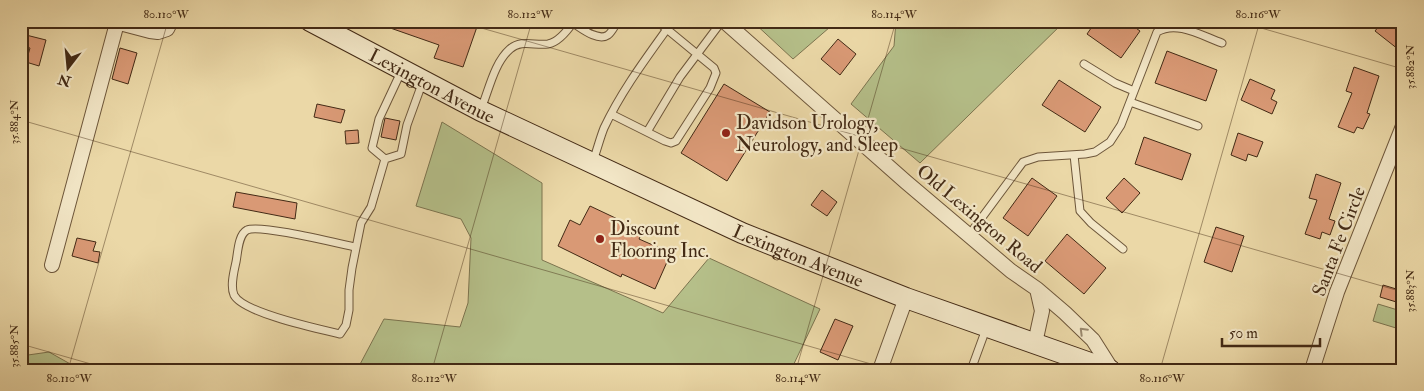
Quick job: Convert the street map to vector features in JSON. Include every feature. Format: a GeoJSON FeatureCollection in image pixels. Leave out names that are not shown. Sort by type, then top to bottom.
{"type":"FeatureCollection","features":[{"type":"Feature","properties":{"kind":"main road","name":"Lexington Avenue"},"geometry":{"type":"LineString","coordinates":[[310,21],[481,111],[742,233],[906,298],[1111,370]]}},
{"type":"Feature","properties":{"kind":"street"},"geometry":{"type":"LineString","coordinates":[[52,266],[114,22],[158,32],[167,29],[171,21]]}},
{"type":"Feature","properties":{"kind":"street","name":"Old Lexington Road"},"geometry":{"type":"LineString","coordinates":[[723,21],[1011,271],[1037,289],[1042,311],[1035,343]]}},
{"type":"Feature","properties":{"kind":"street","name":"Santa Fe Circle"},"geometry":{"type":"LineString","coordinates":[[1312,370],[1337,292],[1403,126]]}},
{"type":"Feature","properties":{"kind":"street"},"geometry":{"type":"LineString","coordinates":[[1037,289],[1093,340],[1111,370]]}},
{"type":"Feature","properties":{"kind":"street"},"geometry":{"type":"LineString","coordinates":[[880,370],[906,298]]}},
{"type":"Feature","properties":{"kind":"lane"},"geometry":{"type":"LineString","coordinates":[[481,111],[502,58],[511,48],[521,43],[548,44],[559,39],[573,22],[596,36],[604,37],[609,35],[618,21]]}},
{"type":"Feature","properties":{"kind":"lane"},"geometry":{"type":"LineString","coordinates":[[611,114],[665,141],[676,142],[710,88],[716,73],[714,68],[657,21]]}},
{"type":"Feature","properties":{"kind":"lane"},"geometry":{"type":"LineString","coordinates":[[647,132],[680,77],[723,21]]}},
{"type":"Feature","properties":{"kind":"lane"},"geometry":{"type":"LineString","coordinates":[[969,235],[1024,162],[1038,156],[1074,155],[1095,152],[1110,142],[1130,102],[1157,32],[1175,26],[1222,43]]}},
{"type":"Feature","properties":{"kind":"lane"},"geometry":{"type":"LineString","coordinates":[[592,163],[611,114],[632,78],[666,29]]}},
{"type":"Feature","properties":{"kind":"lane"},"geometry":{"type":"LineString","coordinates":[[1084,64],[1115,83],[1134,91]]}},
{"type":"Feature","properties":{"kind":"lane"},"geometry":{"type":"LineString","coordinates":[[385,159],[372,148],[379,118],[402,70]]}},
{"type":"Feature","properties":{"kind":"lane"},"geometry":{"type":"LineString","coordinates":[[385,159],[400,154],[407,125],[423,81]]}},
{"type":"Feature","properties":{"kind":"lane"},"geometry":{"type":"LineString","coordinates":[[1130,102],[1198,126]]}},
{"type":"Feature","properties":{"kind":"lane"},"geometry":{"type":"LineString","coordinates":[[1074,155],[1080,210],[1123,249]]}},
{"type":"Feature","properties":{"kind":"lane"},"geometry":{"type":"LineString","coordinates":[[355,247],[266,229],[248,230],[241,236],[233,278],[233,294],[238,301],[247,306],[298,324],[340,334],[346,324],[349,310],[349,290],[355,247],[361,223],[371,207],[385,159]]}},
{"type":"Feature","properties":{"kind":"lane"},"geometry":{"type":"LineString","coordinates":[[971,370],[987,326]]}},
{"type":"Feature","properties":{"kind":"green space"},"geometry":{"type":"Polygon","coordinates":[[[752,21],[837,21],[793,59],[752,21]]]}},
{"type":"Feature","properties":{"kind":"green space"},"geometry":{"type":"Polygon","coordinates":[[[896,21],[1065,21],[920,163],[851,104],[894,46],[896,21]]]}},
{"type":"Feature","properties":{"kind":"green space"},"geometry":{"type":"Polygon","coordinates":[[[442,122],[542,183],[542,260],[663,313],[709,258],[820,309],[791,370],[357,370],[384,319],[460,327],[468,303],[471,238],[461,219],[416,206],[442,122]]]}},
{"type":"Feature","properties":{"kind":"green space"},"geometry":{"type":"Polygon","coordinates":[[[1378,304],[1401,311],[1396,328],[1373,321],[1378,304]]]}},
{"type":"Feature","properties":{"kind":"green space"},"geometry":{"type":"Polygon","coordinates":[[[49,352],[81,370],[21,370],[21,356],[49,352]]]}},
{"type":"Feature","properties":{"kind":"building"},"geometry":{"type":"Polygon","coordinates":[[[376,21],[479,21],[463,67],[434,58],[439,45],[376,23],[376,21]]]}},
{"type":"Feature","properties":{"kind":"building"},"geometry":{"type":"Polygon","coordinates":[[[1096,21],[1126,21],[1140,31],[1121,58],[1087,34],[1096,21]]]}},
{"type":"Feature","properties":{"kind":"building"},"geometry":{"type":"Polygon","coordinates":[[[1383,21],[1402,21],[1398,26],[1403,30],[1403,53],[1375,31],[1383,21]]]}},
{"type":"Feature","properties":{"kind":"building"},"geometry":{"type":"Polygon","coordinates":[[[26,35],[46,40],[39,66],[26,62],[30,48],[23,46],[26,35]]]}},
{"type":"Feature","properties":{"kind":"building"},"geometry":{"type":"Polygon","coordinates":[[[838,39],[856,54],[840,75],[821,59],[838,39]]]}},
{"type":"Feature","properties":{"kind":"building"},"geometry":{"type":"Polygon","coordinates":[[[120,48],[137,53],[128,84],[112,79],[120,48]]]}},
{"type":"Feature","properties":{"kind":"building"},"geometry":{"type":"Polygon","coordinates":[[[1167,51],[1217,70],[1206,101],[1155,83],[1167,51]]]}},
{"type":"Feature","properties":{"kind":"building"},"geometry":{"type":"Polygon","coordinates":[[[1354,67],[1379,76],[1367,113],[1370,114],[1363,129],[1357,127],[1354,133],[1338,127],[1352,93],[1346,91],[1354,67]]]}},
{"type":"Feature","properties":{"kind":"building"},"geometry":{"type":"Polygon","coordinates":[[[1250,79],[1275,90],[1271,99],[1277,102],[1272,114],[1241,100],[1250,79]]]}},
{"type":"Feature","properties":{"kind":"building"},"geometry":{"type":"Polygon","coordinates":[[[1059,80],[1101,107],[1085,132],[1042,105],[1059,80]]]}},
{"type":"Feature","properties":{"kind":"building","name":"Davidson Urology, Neurology, and Sleep"},"geometry":{"type":"Polygon","coordinates":[[[724,84],[770,112],[727,181],[681,153],[724,84]]]}},
{"type":"Feature","properties":{"kind":"building"},"geometry":{"type":"Polygon","coordinates":[[[317,104],[345,110],[341,123],[314,117],[317,104]]]}},
{"type":"Feature","properties":{"kind":"building"},"geometry":{"type":"Polygon","coordinates":[[[385,118],[400,121],[396,140],[381,137],[385,118]]]}},
{"type":"Feature","properties":{"kind":"building"},"geometry":{"type":"Polygon","coordinates":[[[358,130],[359,143],[346,144],[345,131],[358,130]]]}},
{"type":"Feature","properties":{"kind":"building"},"geometry":{"type":"Polygon","coordinates":[[[1238,133],[1263,142],[1257,157],[1248,154],[1246,161],[1231,155],[1238,133]]]}},
{"type":"Feature","properties":{"kind":"building"},"geometry":{"type":"Polygon","coordinates":[[[1144,137],[1191,154],[1182,180],[1135,164],[1144,137]]]}},
{"type":"Feature","properties":{"kind":"building"},"geometry":{"type":"Polygon","coordinates":[[[1316,174],[1341,183],[1329,219],[1335,221],[1330,235],[1322,232],[1320,239],[1305,234],[1317,200],[1309,198],[1316,174]]]}},
{"type":"Feature","properties":{"kind":"building"},"geometry":{"type":"Polygon","coordinates":[[[1032,178],[1057,196],[1028,236],[1003,218],[1032,178]]]}},
{"type":"Feature","properties":{"kind":"building"},"geometry":{"type":"Polygon","coordinates":[[[1124,178],[1140,193],[1122,213],[1106,198],[1124,178]]]}},
{"type":"Feature","properties":{"kind":"building"},"geometry":{"type":"Polygon","coordinates":[[[822,190],[837,202],[827,216],[811,205],[822,190]]]}},
{"type":"Feature","properties":{"kind":"building"},"geometry":{"type":"Polygon","coordinates":[[[236,192],[297,203],[295,219],[233,207],[236,192]]]}},
{"type":"Feature","properties":{"kind":"building","name":"Discount Flooring Inc."},"geometry":{"type":"Polygon","coordinates":[[[590,206],[643,231],[639,239],[671,253],[655,289],[622,274],[621,277],[558,246],[570,220],[580,225],[590,206]]]}},
{"type":"Feature","properties":{"kind":"building"},"geometry":{"type":"Polygon","coordinates":[[[1216,227],[1244,236],[1232,272],[1204,262],[1216,227]]]}},
{"type":"Feature","properties":{"kind":"building"},"geometry":{"type":"Polygon","coordinates":[[[1067,234],[1106,268],[1084,294],[1045,261],[1067,234]]]}},
{"type":"Feature","properties":{"kind":"building"},"geometry":{"type":"Polygon","coordinates":[[[77,238],[96,242],[93,251],[100,252],[98,263],[72,256],[77,238]]]}},
{"type":"Feature","properties":{"kind":"building"},"geometry":{"type":"Polygon","coordinates":[[[1383,285],[1403,291],[1403,304],[1380,297],[1383,285]]]}},
{"type":"Feature","properties":{"kind":"building"},"geometry":{"type":"Polygon","coordinates":[[[835,319],[853,326],[838,360],[820,352],[835,319]]]}},
{"type":"Feature","properties":{"kind":"place","name":"Davidson Urology, Neurology, and Sleep"},"geometry":{"type":"Point","coordinates":[726,133]}},
{"type":"Feature","properties":{"kind":"place","name":"Discount Flooring Inc."},"geometry":{"type":"Point","coordinates":[600,239]}}]}
